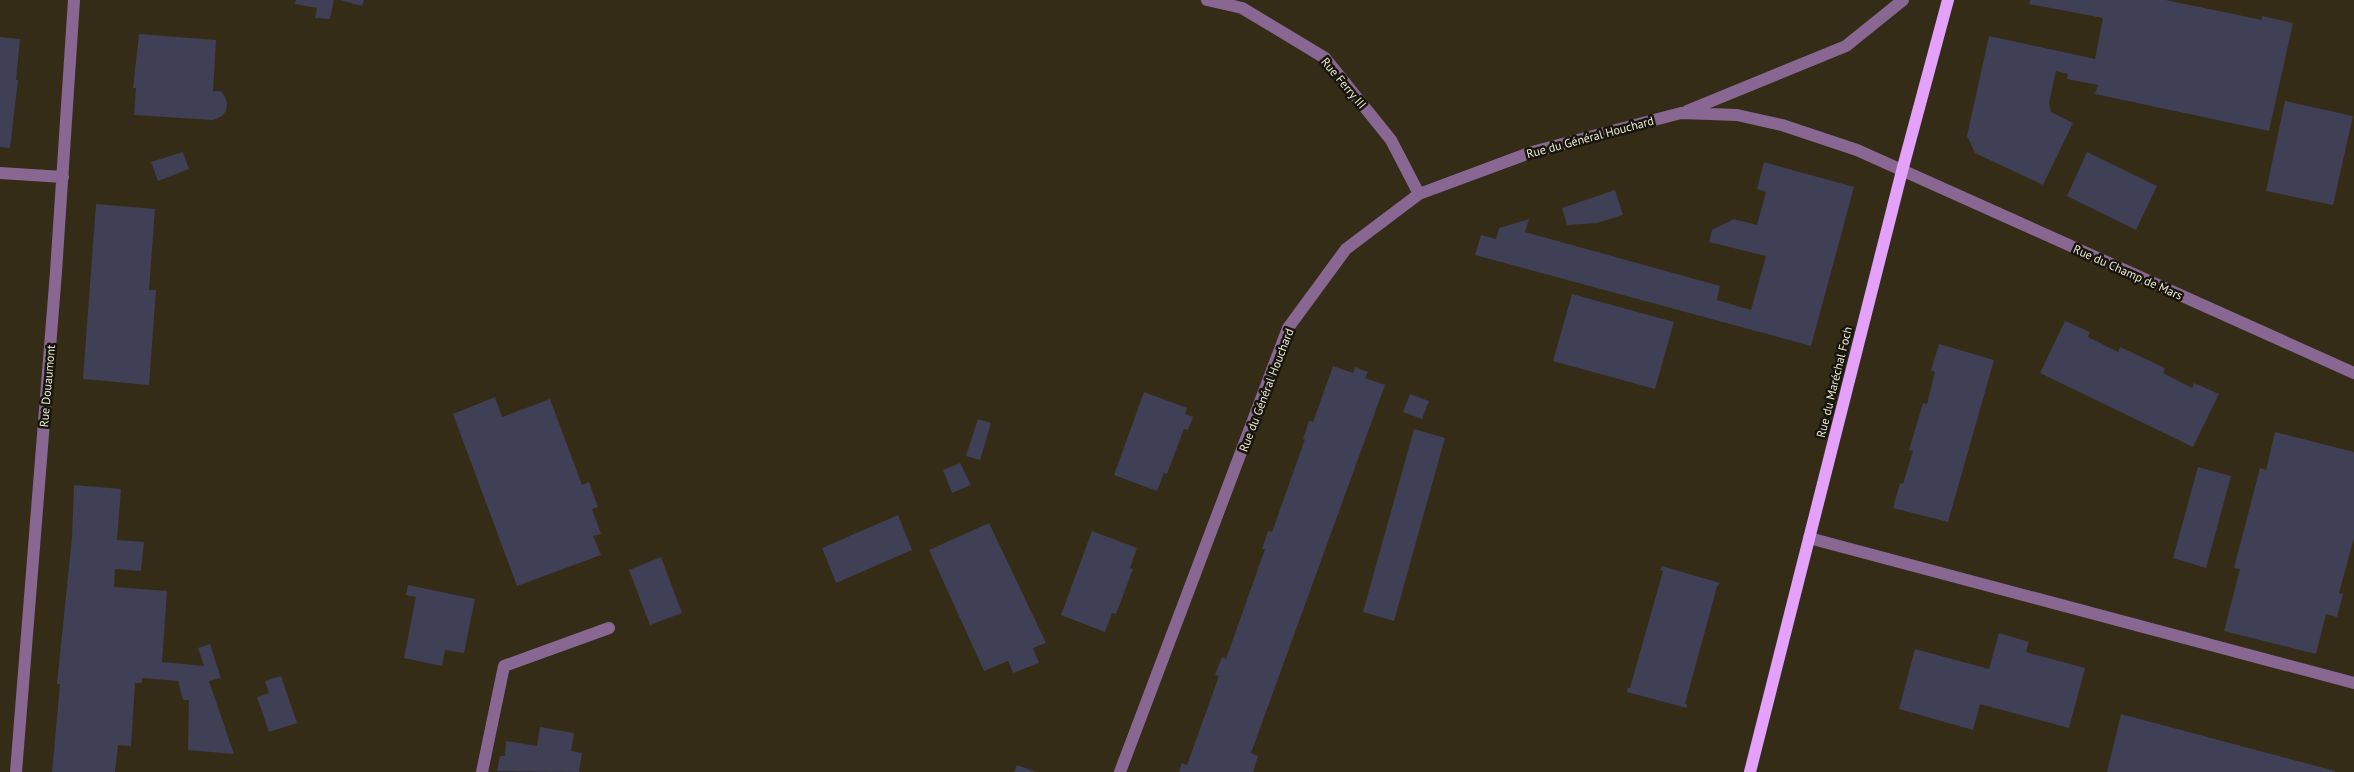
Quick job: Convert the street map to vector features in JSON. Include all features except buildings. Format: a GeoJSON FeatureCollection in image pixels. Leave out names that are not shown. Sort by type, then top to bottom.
{"type":"FeatureCollection","features":[{"type":"Feature","properties":{"kind":"main road","name":"Rue du Maréchal Foch"},"geometry":{"type":"LineString","coordinates":[[1750,772],[1902,170],[1948,0]]}},
{"type":"Feature","properties":{"kind":"street","name":"Rue Douaumont"},"geometry":{"type":"LineString","coordinates":[[16,772],[63,177],[74,0]]}},
{"type":"Feature","properties":{"kind":"street","name":"Rue Ferry III"},"geometry":{"type":"LineString","coordinates":[[1207,0],[1242,8],[1325,58],[1391,140],[1419,194]]}},
{"type":"Feature","properties":{"kind":"street","name":"Rue du Général Houchard"},"geometry":{"type":"LineString","coordinates":[[1120,772],[1288,328],[1346,249],[1419,194],[1532,152],[1681,113],[1846,46],[1903,0]]}},
{"type":"Feature","properties":{"kind":"street","name":"Rue du Général Houchard"},"geometry":{"type":"LineString","coordinates":[[1681,113],[1737,115],[1782,125],[1857,150],[1902,170]]}},
{"type":"Feature","properties":{"kind":"street","name":"Rue du Champ de Mars"},"geometry":{"type":"LineString","coordinates":[[1902,170],[2354,373]]}},
{"type":"Feature","properties":{"kind":"street"},"geometry":{"type":"LineString","coordinates":[[0,173],[63,177]]}},
{"type":"Feature","properties":{"kind":"street"},"geometry":{"type":"LineString","coordinates":[[1809,538],[2354,683]]}},
{"type":"Feature","properties":{"kind":"street"},"geometry":{"type":"LineString","coordinates":[[482,772],[504,666],[610,628]]}}]}
